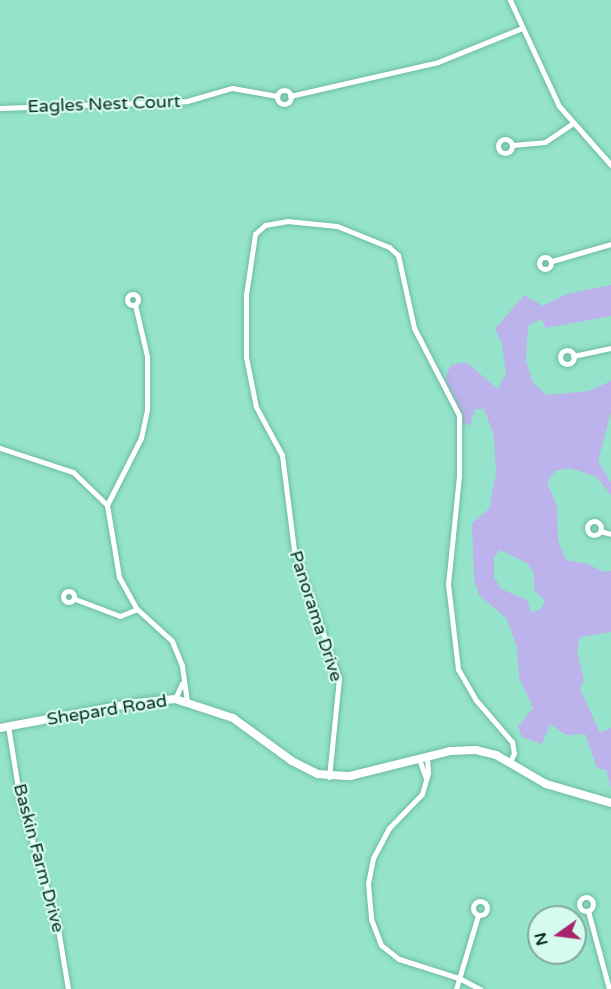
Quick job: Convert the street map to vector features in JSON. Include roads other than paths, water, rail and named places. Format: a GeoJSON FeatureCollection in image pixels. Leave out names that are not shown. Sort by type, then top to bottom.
{"type":"FeatureCollection","features":[{"type":"Feature","properties":{"kind":"street"},"geometry":{"type":"LineString","coordinates":[[510,0],[548,87],[572,124],[611,165]]}},
{"type":"Feature","properties":{"kind":"street","name":"Eagles Nest Court"},"geometry":{"type":"LineString","coordinates":[[277,96],[283,104],[290,96],[449,59],[522,28]]}},
{"type":"Feature","properties":{"kind":"street","name":"Eagles Nest Court"},"geometry":{"type":"LineString","coordinates":[[0,108],[188,101],[232,88],[277,96],[285,91],[290,96]]}},
{"type":"Feature","properties":{"kind":"street"},"geometry":{"type":"LineString","coordinates":[[512,145],[545,142],[572,124]]}},
{"type":"Feature","properties":{"kind":"street","name":"Panorama Drive"},"geometry":{"type":"LineString","coordinates":[[329,777],[339,678],[294,550],[282,455],[256,407],[246,357],[246,295],[252,246],[261,228],[274,223],[329,223],[389,247],[398,255],[414,328],[459,415],[459,476],[448,584],[458,669],[475,699],[512,742],[514,753],[510,762]]}},
{"type":"Feature","properties":{"kind":"street"},"geometry":{"type":"LineString","coordinates":[[552,261],[611,244]]}},
{"type":"Feature","properties":{"kind":"street"},"geometry":{"type":"LineString","coordinates":[[135,305],[147,356],[147,410],[141,438],[107,505],[119,577],[137,609],[171,641],[182,666],[187,701]]}},
{"type":"Feature","properties":{"kind":"street"},"geometry":{"type":"LineString","coordinates":[[573,356],[611,348]]}},
{"type":"Feature","properties":{"kind":"street"},"geometry":{"type":"LineString","coordinates":[[0,448],[73,472],[107,505]]}},
{"type":"Feature","properties":{"kind":"street"},"geometry":{"type":"LineString","coordinates":[[600,531],[611,534]]}},
{"type":"Feature","properties":{"kind":"street"},"geometry":{"type":"LineString","coordinates":[[75,599],[120,616],[137,609]]}},
{"type":"Feature","properties":{"kind":"street"},"geometry":{"type":"LineString","coordinates":[[175,699],[183,682]]}},
{"type":"Feature","properties":{"kind":"street","name":"Shepard Road"},"geometry":{"type":"LineString","coordinates":[[4,727],[129,704],[175,699],[187,701],[233,718],[292,761],[329,777],[350,776],[423,758],[476,750],[510,762],[546,784],[611,803]]}},
{"type":"Feature","properties":{"kind":"street","name":"Baskin Farm Drive"},"geometry":{"type":"LineString","coordinates":[[4,727],[20,800],[57,923],[68,989]]}},
{"type":"Feature","properties":{"kind":"street"},"geometry":{"type":"LineString","coordinates":[[423,758],[426,778],[422,794],[389,828],[373,858],[369,884],[371,920],[377,939],[393,956],[459,978],[480,989]]}},
{"type":"Feature","properties":{"kind":"street"},"geometry":{"type":"LineString","coordinates":[[588,911],[609,989]]}},
{"type":"Feature","properties":{"kind":"street"},"geometry":{"type":"LineString","coordinates":[[456,989],[478,915]]}}]}
